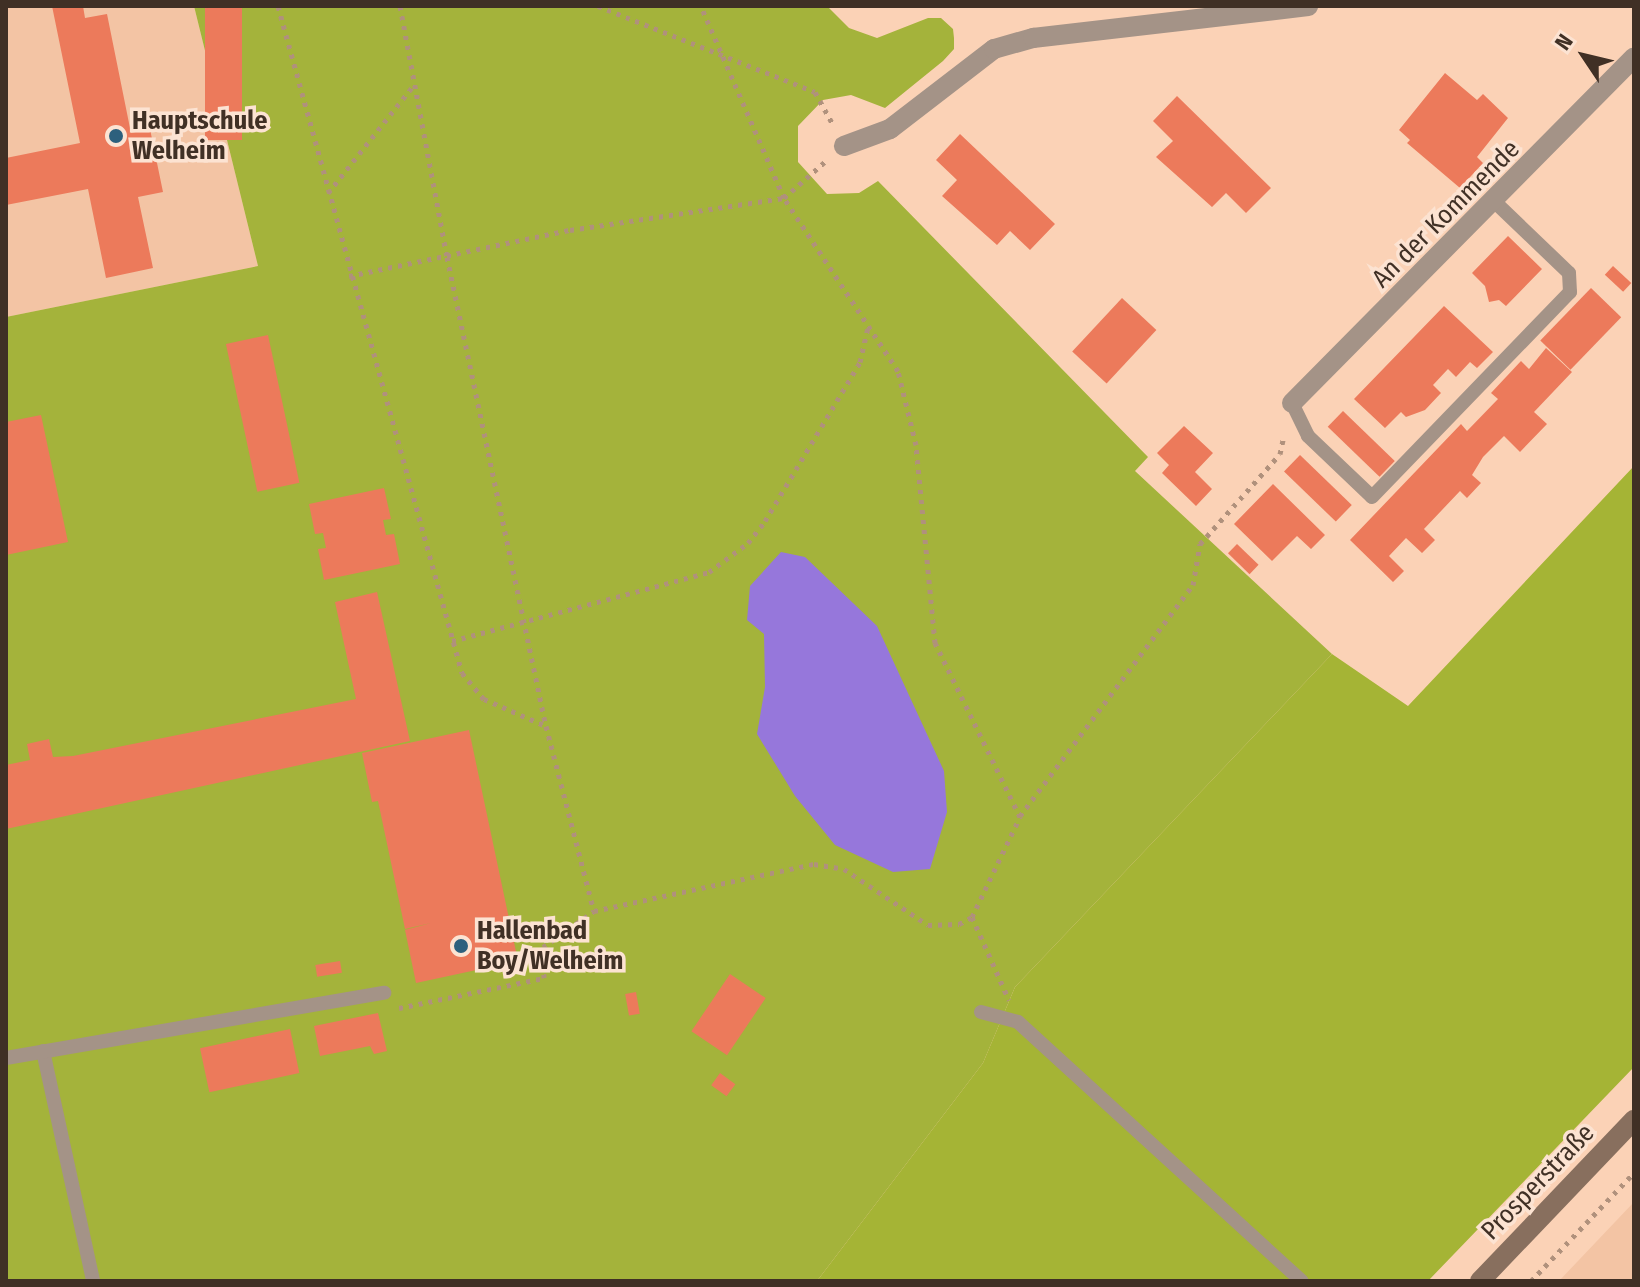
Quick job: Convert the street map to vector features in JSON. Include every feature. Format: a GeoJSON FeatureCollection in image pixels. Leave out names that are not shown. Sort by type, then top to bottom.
{"type":"FeatureCollection","features":[{"type":"Feature","properties":{"kind":"main road","name":"Prosperstraße"},"geometry":{"type":"LineString","coordinates":[[1480,1281],[1634,1120]]}},
{"type":"Feature","properties":{"kind":"street"},"geometry":{"type":"LineString","coordinates":[[844,146],[890,129],[994,49],[1033,38],[1308,6]]}},
{"type":"Feature","properties":{"kind":"street","name":"An der Kommende"},"geometry":{"type":"LineString","coordinates":[[1292,403],[1496,203],[1634,58]]}},
{"type":"Feature","properties":{"kind":"lane"},"geometry":{"type":"LineString","coordinates":[[1292,403],[1308,436],[1372,497],[1570,292],[1569,273],[1496,203]]}},
{"type":"Feature","properties":{"kind":"lane"},"geometry":{"type":"LineString","coordinates":[[6,1058],[384,993]]}},
{"type":"Feature","properties":{"kind":"lane"},"geometry":{"type":"LineString","coordinates":[[981,1012],[1018,1022],[1302,1281]]}},
{"type":"Feature","properties":{"kind":"lane"},"geometry":{"type":"LineString","coordinates":[[43,1051],[93,1281]]}},
{"type":"Feature","properties":{"kind":"path"},"geometry":{"type":"LineString","coordinates":[[278,6],[349,276],[462,673],[484,699],[546,726]]}},
{"type":"Feature","properties":{"kind":"path"},"geometry":{"type":"LineString","coordinates":[[400,6],[447,257],[546,726],[594,911]]}},
{"type":"Feature","properties":{"kind":"path"},"geometry":{"type":"LineString","coordinates":[[349,276],[570,230],[784,198],[844,146],[815,92],[598,6]]}},
{"type":"Feature","properties":{"kind":"path"},"geometry":{"type":"LineString","coordinates":[[701,6],[784,198],[898,371],[916,445],[935,643],[1020,817]]}},
{"type":"Feature","properties":{"kind":"path"},"geometry":{"type":"LineString","coordinates":[[328,194],[415,84]]}},
{"type":"Feature","properties":{"kind":"path"},"geometry":{"type":"LineString","coordinates":[[452,641],[709,572],[748,543],[860,362],[868,326]]}},
{"type":"Feature","properties":{"kind":"path"},"geometry":{"type":"LineString","coordinates":[[384,993],[393,1009],[544,978],[543,947],[594,911],[814,864],[844,869],[928,925],[959,924],[972,917],[1020,817],[1193,585],[1200,544],[1280,454],[1292,403]]}},
{"type":"Feature","properties":{"kind":"path"},"geometry":{"type":"LineString","coordinates":[[972,917],[1018,1022]]}},
{"type":"Feature","properties":{"kind":"path"},"geometry":{"type":"LineString","coordinates":[[1531,1281],[1634,1173]]}},
{"type":"Feature","properties":{"kind":"shaded area","name":"Hauptschule Welheim"},"geometry":{"type":"Polygon","coordinates":[[[6,6],[194,6],[258,266],[6,317],[6,6]]]}},
{"type":"Feature","properties":{"kind":"shaded area"},"geometry":{"type":"Polygon","coordinates":[[[781,552],[805,557],[877,626],[944,771],[947,812],[930,869],[893,872],[835,845],[795,796],[757,734],[765,687],[764,634],[747,620],[750,586],[781,552]]]}},
{"type":"Feature","properties":{"kind":"shaded area"},"geometry":{"type":"Polygon","coordinates":[[[1634,1202],[1634,1281],[1559,1281],[1634,1202]]]}},
{"type":"Feature","properties":{"kind":"green space"},"geometry":{"type":"Polygon","coordinates":[[[194,6],[827,6],[849,28],[877,38],[928,18],[941,18],[953,29],[954,38],[954,49],[943,61],[885,108],[851,95],[823,100],[798,126],[798,162],[827,194],[859,193],[878,181],[1148,457],[1135,471],[1332,654],[1015,987],[983,1063],[817,1281],[6,1281],[6,317],[258,266],[194,6]]]}},
{"type":"Feature","properties":{"kind":"green space"},"geometry":{"type":"Polygon","coordinates":[[[1634,466],[1634,1067],[1428,1281],[817,1281],[983,1063],[1015,987],[1332,654],[1408,706],[1634,466]]]}},
{"type":"Feature","properties":{"kind":"building"},"geometry":{"type":"Polygon","coordinates":[[[52,6],[83,6],[85,18],[107,14],[131,133],[150,129],[163,192],[138,197],[153,268],[106,278],[88,189],[6,205],[6,158],[80,143],[52,6]]]}},
{"type":"Feature","properties":{"kind":"building"},"geometry":{"type":"Polygon","coordinates":[[[205,6],[242,6],[242,140],[205,140],[205,6]]]}},
{"type":"Feature","properties":{"kind":"building"},"geometry":{"type":"Polygon","coordinates":[[[1445,73],[1477,100],[1483,94],[1508,118],[1477,157],[1483,163],[1460,188],[1407,143],[1410,140],[1399,130],[1445,73]]]}},
{"type":"Feature","properties":{"kind":"building"},"geometry":{"type":"Polygon","coordinates":[[[1177,96],[1271,188],[1246,213],[1226,193],[1212,207],[1156,157],[1173,141],[1153,121],[1177,96]]]}},
{"type":"Feature","properties":{"kind":"building"},"geometry":{"type":"Polygon","coordinates":[[[960,134],[1055,224],[1030,250],[1010,231],[997,245],[942,196],[957,180],[936,160],[960,134]]]}},
{"type":"Feature","properties":{"kind":"building"},"geometry":{"type":"Polygon","coordinates":[[[1508,236],[1542,269],[1506,306],[1499,300],[1489,302],[1485,286],[1472,273],[1508,236]]]}},
{"type":"Feature","properties":{"kind":"building"},"geometry":{"type":"Polygon","coordinates":[[[1613,266],[1631,283],[1623,292],[1605,275],[1613,266]]]}},
{"type":"Feature","properties":{"kind":"building"},"geometry":{"type":"Polygon","coordinates":[[[1591,288],[1621,317],[1571,370],[1540,341],[1591,288]]]}},
{"type":"Feature","properties":{"kind":"building"},"geometry":{"type":"Polygon","coordinates":[[[1122,298],[1156,330],[1107,383],[1072,351],[1122,298]]]}},
{"type":"Feature","properties":{"kind":"building"},"geometry":{"type":"Polygon","coordinates":[[[1444,306],[1493,352],[1477,368],[1470,362],[1456,377],[1448,369],[1433,385],[1441,393],[1425,410],[1406,417],[1401,412],[1385,428],[1354,399],[1444,306]]]}},
{"type":"Feature","properties":{"kind":"building"},"geometry":{"type":"Polygon","coordinates":[[[268,335],[299,483],[257,492],[226,344],[268,335]]]}},
{"type":"Feature","properties":{"kind":"building"},"geometry":{"type":"Polygon","coordinates":[[[1546,348],[1572,372],[1534,412],[1547,424],[1520,452],[1504,436],[1483,457],[1472,475],[1481,483],[1467,498],[1460,491],[1424,529],[1435,540],[1422,553],[1406,538],[1389,556],[1404,571],[1393,582],[1350,540],[1461,424],[1467,431],[1498,399],[1491,393],[1521,361],[1529,369],[1546,348]]]}},
{"type":"Feature","properties":{"kind":"building"},"geometry":{"type":"Polygon","coordinates":[[[1343,411],[1395,461],[1380,477],[1328,427],[1343,411]]]}},
{"type":"Feature","properties":{"kind":"building"},"geometry":{"type":"Polygon","coordinates":[[[41,415],[68,542],[6,555],[6,422],[41,415]]]}},
{"type":"Feature","properties":{"kind":"building"},"geometry":{"type":"Polygon","coordinates":[[[1184,426],[1213,453],[1195,472],[1212,489],[1196,506],[1162,473],[1169,465],[1157,453],[1184,426]]]}},
{"type":"Feature","properties":{"kind":"building"},"geometry":{"type":"Polygon","coordinates":[[[1300,455],[1352,505],[1336,522],[1284,472],[1300,455]]]}},
{"type":"Feature","properties":{"kind":"building"},"geometry":{"type":"Polygon","coordinates":[[[1273,484],[1325,535],[1311,549],[1297,536],[1272,561],[1234,524],[1273,484]]]}},
{"type":"Feature","properties":{"kind":"building"},"geometry":{"type":"Polygon","coordinates":[[[384,488],[391,519],[383,520],[386,535],[394,534],[400,564],[324,580],[318,549],[326,548],[323,533],[315,534],[309,504],[384,488]]]}},
{"type":"Feature","properties":{"kind":"building"},"geometry":{"type":"Polygon","coordinates":[[[1237,544],[1259,565],[1250,574],[1228,553],[1237,544]]]}},
{"type":"Feature","properties":{"kind":"building"},"geometry":{"type":"Polygon","coordinates":[[[377,592],[410,741],[6,829],[6,765],[30,760],[27,744],[49,739],[53,757],[73,756],[356,699],[335,602],[377,592]]]}},
{"type":"Feature","properties":{"kind":"building"},"geometry":{"type":"Polygon","coordinates":[[[469,730],[518,961],[416,983],[405,930],[431,923],[405,929],[378,801],[372,802],[362,753],[469,730]]]}},
{"type":"Feature","properties":{"kind":"building"},"geometry":{"type":"Polygon","coordinates":[[[340,961],[342,973],[317,977],[315,965],[340,961]]]}},
{"type":"Feature","properties":{"kind":"building"},"geometry":{"type":"Polygon","coordinates":[[[730,974],[766,998],[727,1055],[691,1031],[730,974]]]}},
{"type":"Feature","properties":{"kind":"building"},"geometry":{"type":"Polygon","coordinates":[[[636,992],[640,1014],[629,1016],[625,994],[636,992]]]}},
{"type":"Feature","properties":{"kind":"building"},"geometry":{"type":"Polygon","coordinates":[[[378,1013],[387,1051],[374,1054],[370,1046],[320,1056],[314,1026],[378,1013]]]}},
{"type":"Feature","properties":{"kind":"building"},"geometry":{"type":"Polygon","coordinates":[[[290,1029],[299,1073],[209,1092],[200,1048],[290,1029]]]}},
{"type":"Feature","properties":{"kind":"building"},"geometry":{"type":"Polygon","coordinates":[[[720,1073],[735,1084],[727,1096],[711,1085],[720,1073]]]}},
{"type":"Feature","properties":{"kind":"place","name":"Hauptschule Welheim"},"geometry":{"type":"Point","coordinates":[116,136]}},
{"type":"Feature","properties":{"kind":"place","name":"Hallenbad Boy/Welheim"},"geometry":{"type":"Point","coordinates":[461,946]}}]}
